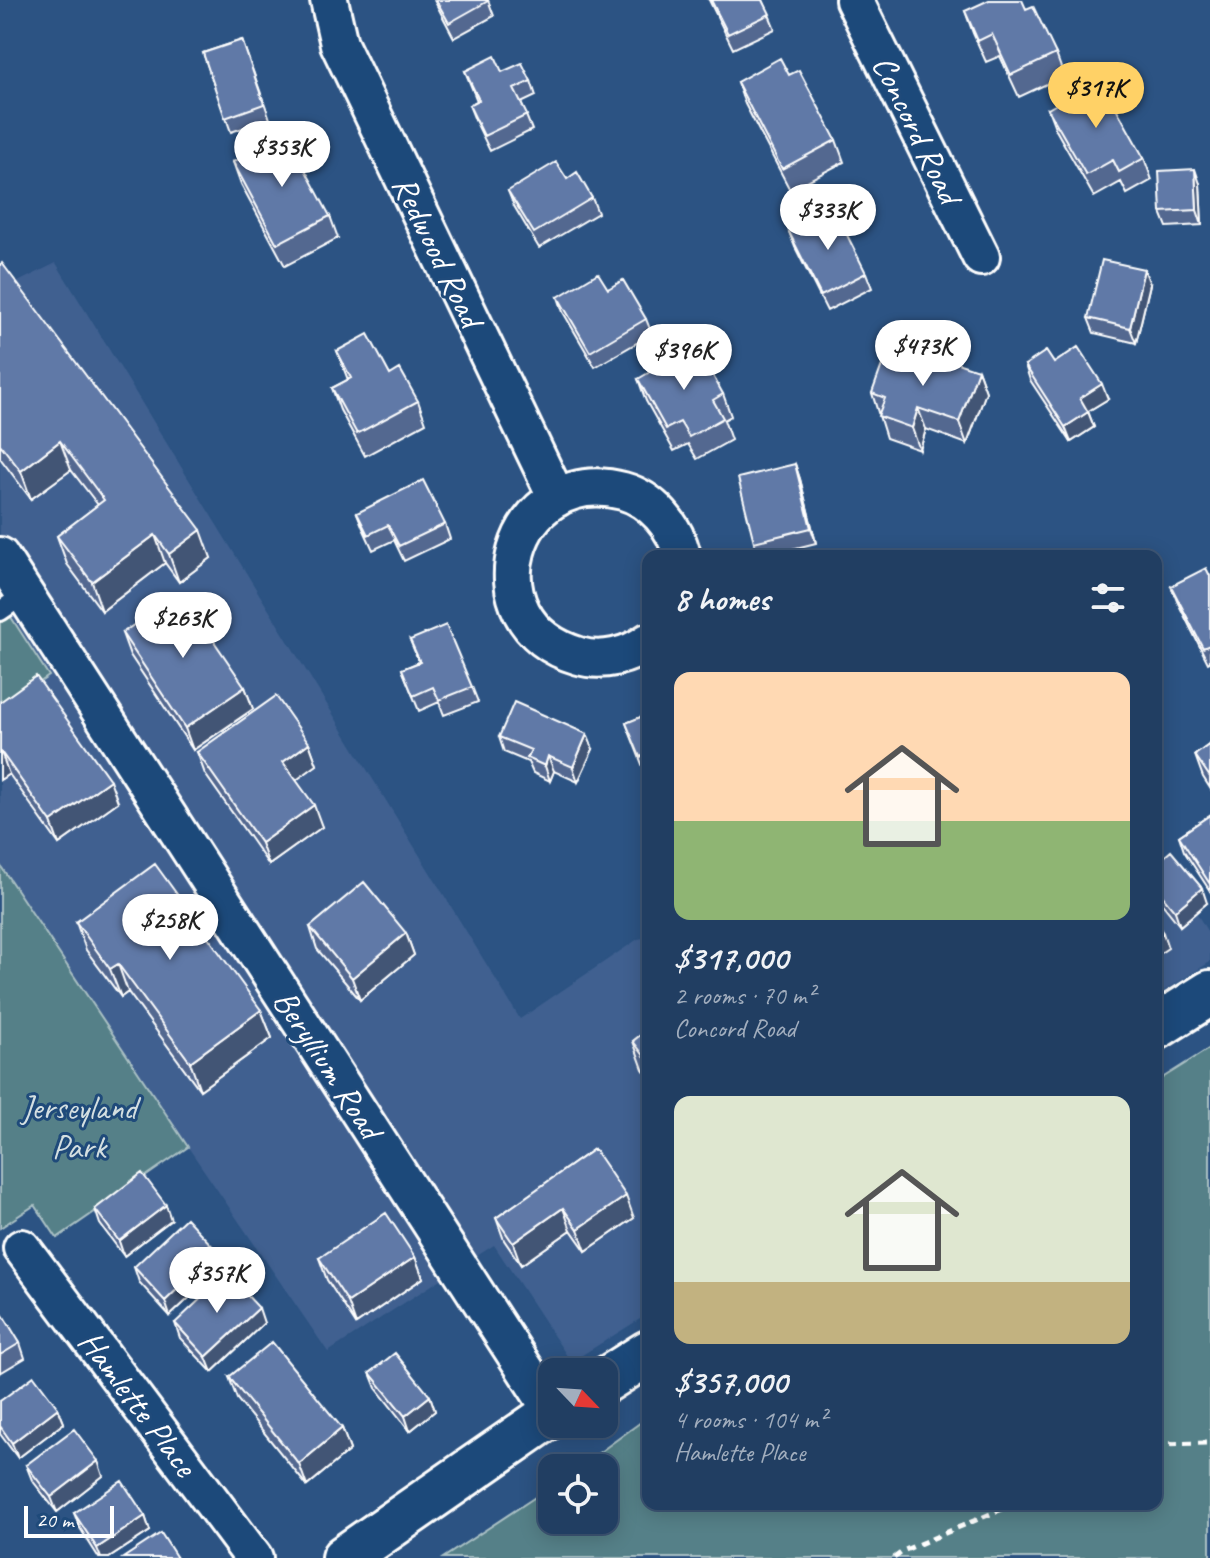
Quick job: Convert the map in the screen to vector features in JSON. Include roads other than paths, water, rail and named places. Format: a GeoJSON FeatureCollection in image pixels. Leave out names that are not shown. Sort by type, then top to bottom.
{"type":"FeatureCollection","features":[{"type":"Feature","properties":{"kind":"street","name":"Redwood Road"},"geometry":{"type":"LineString","coordinates":[[329,0],[339,44],[557,498]]}},
{"type":"Feature","properties":{"kind":"street","name":"Concord Road"},"geometry":{"type":"LineString","coordinates":[[854,0],[981,257]]}},
{"type":"Feature","properties":{"kind":"street"},"geometry":{"type":"LineString","coordinates":[[642,647],[614,658],[588,659],[546,642],[527,623],[519,607],[512,580],[514,554],[535,514],[573,491],[599,487],[626,492],[650,505],[669,524],[680,550]]}},
{"type":"Feature","properties":{"kind":"street","name":"Beryllium Road"},"geometry":{"type":"LineString","coordinates":[[0,556],[12,603],[538,1391]]}},
{"type":"Feature","properties":{"kind":"street"},"geometry":{"type":"LineString","coordinates":[[1162,1023],[1210,993]]}},
{"type":"Feature","properties":{"kind":"street","name":"Hamlette Place"},"geometry":{"type":"LineString","coordinates":[[22,1248],[254,1558]]}},
{"type":"Feature","properties":{"kind":"street"},"geometry":{"type":"LineString","coordinates":[[618,1372],[642,1357]]}},
{"type":"Feature","properties":{"kind":"street"},"geometry":{"type":"LineString","coordinates":[[344,1558],[538,1422]]}},
{"type":"Feature","properties":{"kind":"park label","name":"Jerseyland Park"},"geometry":{"type":"Point","coordinates":[79,1126]}}]}
